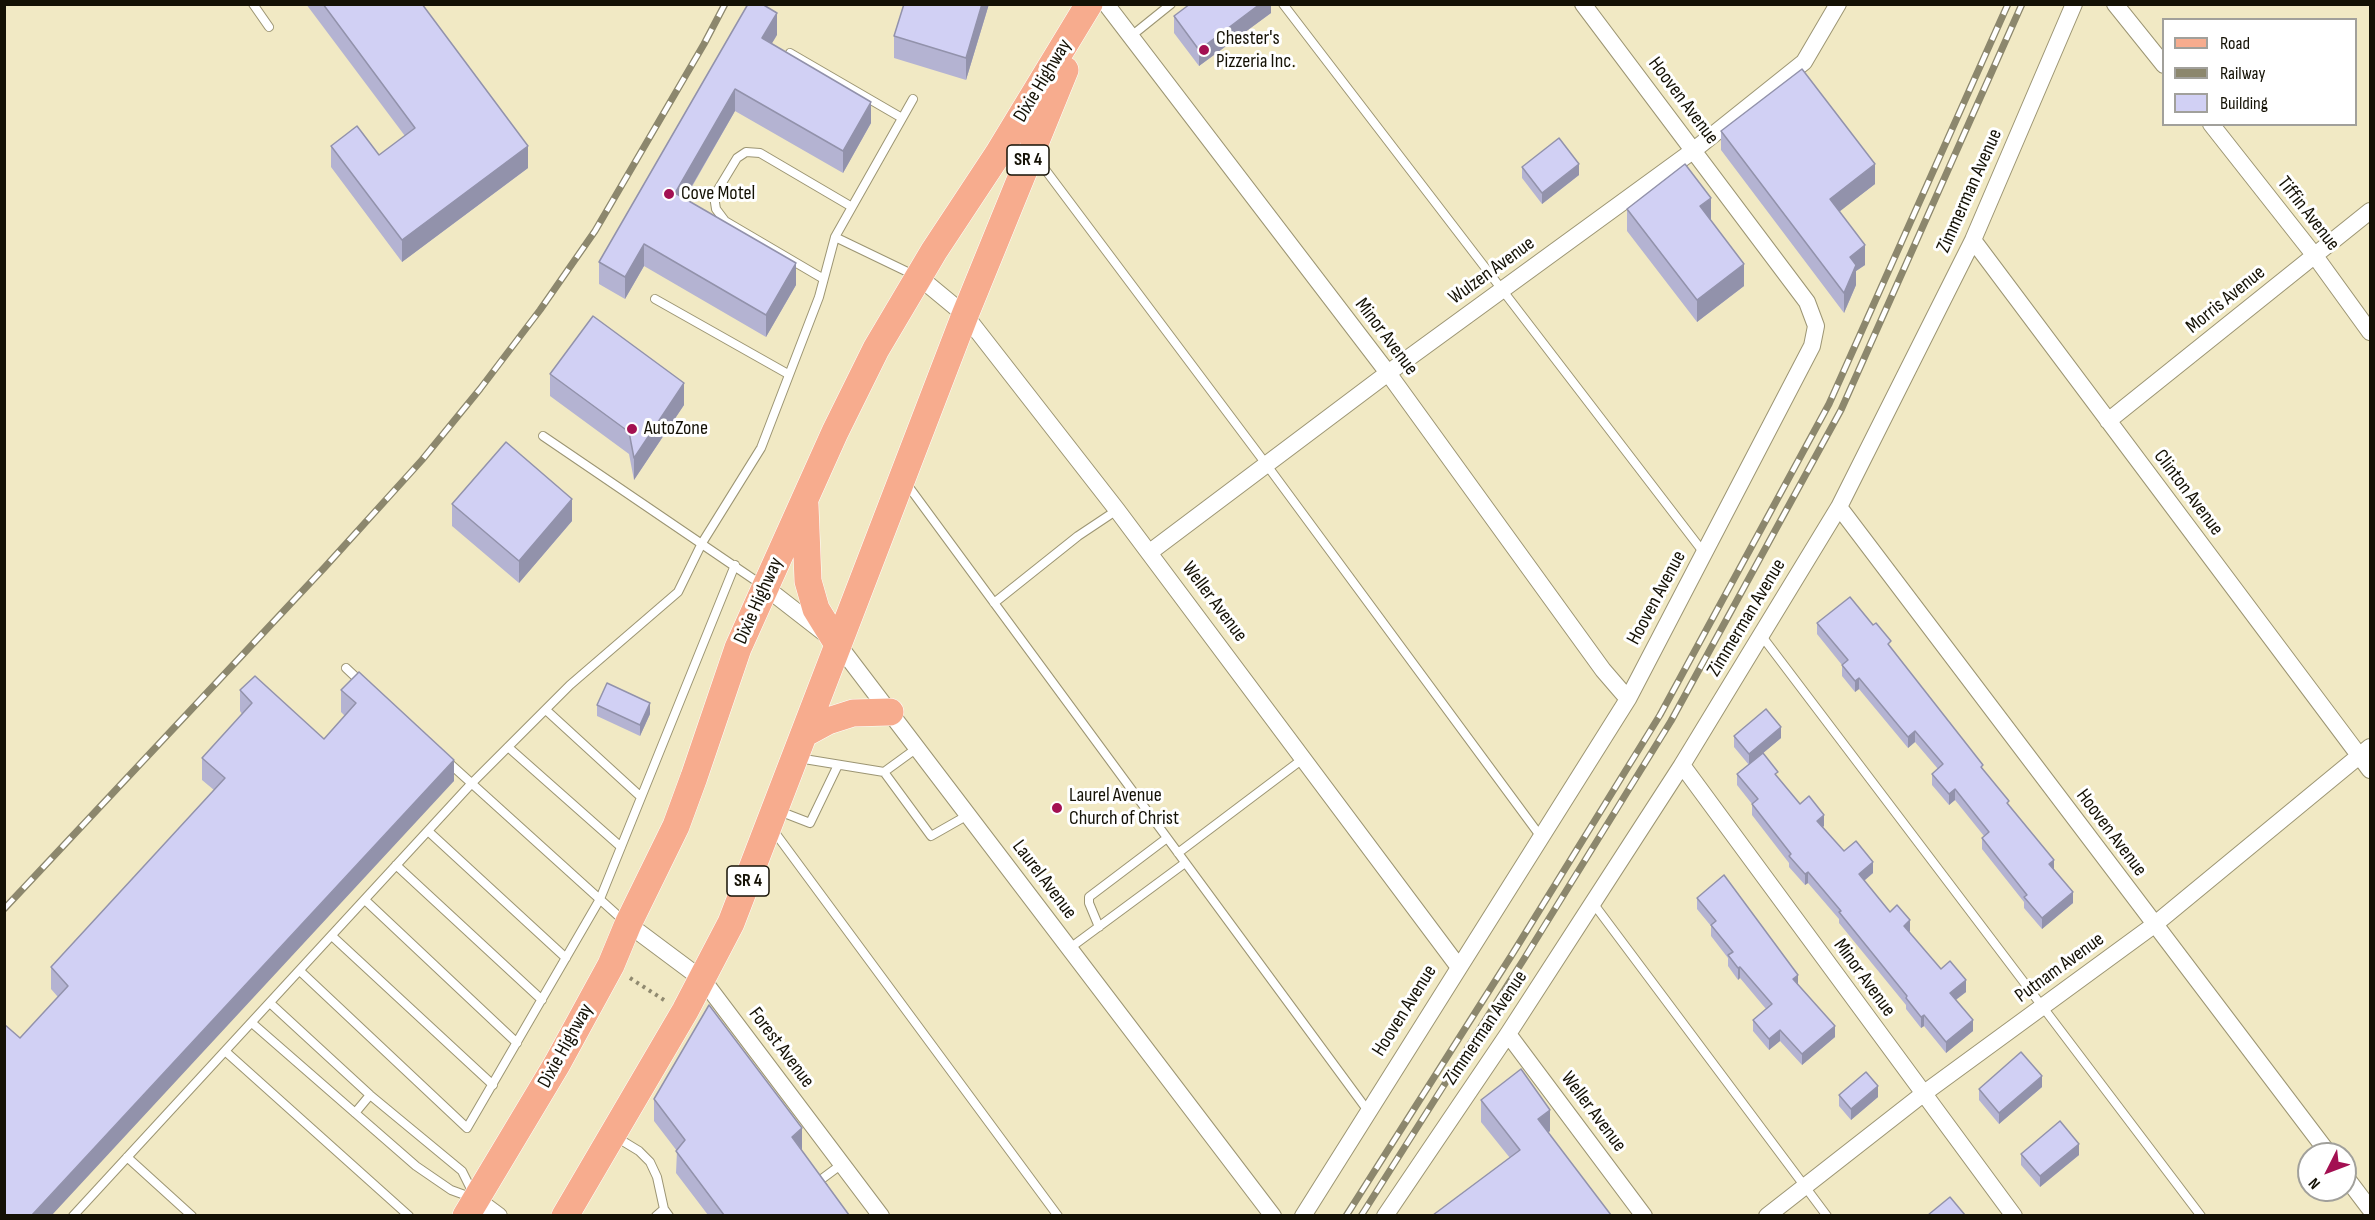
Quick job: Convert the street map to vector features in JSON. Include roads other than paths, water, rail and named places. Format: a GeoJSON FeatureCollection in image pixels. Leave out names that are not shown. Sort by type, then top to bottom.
{"type":"FeatureCollection","features":[{"type":"Feature","properties":{"kind":"main road","name":"Dixie Highway"},"geometry":{"type":"LineString","coordinates":[[565,1215],[703,980],[731,923],[964,315],[1090,4]]}},
{"type":"Feature","properties":{"kind":"main road","name":"Dixie Highway"},"geometry":{"type":"LineString","coordinates":[[471,1207],[611,965],[628,924],[676,826],[738,648],[876,349],[1090,4]]}},
{"type":"Feature","properties":{"kind":"main road"},"geometry":{"type":"LineString","coordinates":[[805,500],[808,580],[816,609],[837,643]]}},
{"type":"Feature","properties":{"kind":"main road"},"geometry":{"type":"LineString","coordinates":[[799,746],[828,721],[853,713],[890,712]]}},
{"type":"Feature","properties":{"kind":"street","name":"Minor Avenue"},"geometry":{"type":"LineString","coordinates":[[1106,4],[1388,374],[1603,670],[1628,699]]}},
{"type":"Feature","properties":{"kind":"street","name":"Hooven Avenue"},"geometry":{"type":"LineString","coordinates":[[1303,1215],[1628,699],[1812,346],[1816,326],[1807,302],[1582,4]]}},
{"type":"Feature","properties":{"kind":"street","name":"Wulzen Avenue"},"geometry":{"type":"LineString","coordinates":[[1150,552],[1266,464],[1694,150],[1804,62],[1838,4]]}},
{"type":"Feature","properties":{"kind":"street","name":"Zimmerman Avenue"},"geometry":{"type":"LineString","coordinates":[[1385,1215],[1508,1034],[1682,765],[1839,507],[1973,240],[2074,4]]}},
{"type":"Feature","properties":{"kind":"street"},"geometry":{"type":"LineString","coordinates":[[2115,4],[2162,64]]}},
{"type":"Feature","properties":{"kind":"street","name":"Tiffin Avenue"},"geometry":{"type":"LineString","coordinates":[[2213,126],[2370,332]]}},
{"type":"Feature","properties":{"kind":"street","name":"Morris Avenue"},"geometry":{"type":"LineString","coordinates":[[2108,421],[2370,212]]}},
{"type":"Feature","properties":{"kind":"street","name":"Clinton Avenue"},"geometry":{"type":"LineString","coordinates":[[1973,240],[2108,421],[2365,751],[2370,770]]}},
{"type":"Feature","properties":{"kind":"street","name":"Weller Avenue"},"geometry":{"type":"LineString","coordinates":[[919,277],[964,315],[1150,552],[1458,966]]}},
{"type":"Feature","properties":{"kind":"street","name":"Hooven Avenue"},"geometry":{"type":"LineString","coordinates":[[1839,507],[2320,1142]]}},
{"type":"Feature","properties":{"kind":"street","name":"Laurel Avenue"},"geometry":{"type":"LineString","coordinates":[[765,586],[837,643],[1273,1215]]}},
{"type":"Feature","properties":{"kind":"street","name":"Putnam Avenue"},"geometry":{"type":"LineString","coordinates":[[1767,1215],[1923,1094],[2154,925],[2365,751]]}},
{"type":"Feature","properties":{"kind":"street","name":"Minor Avenue"},"geometry":{"type":"LineString","coordinates":[[1682,765],[2014,1215]]}},
{"type":"Feature","properties":{"kind":"street","name":"Forest Avenue"},"geometry":{"type":"LineString","coordinates":[[628,924],[703,980],[881,1215]]}},
{"type":"Feature","properties":{"kind":"street","name":"Weller Avenue"},"geometry":{"type":"LineString","coordinates":[[1508,1034],[1644,1215]]}},
{"type":"Feature","properties":{"kind":"street"},"geometry":{"type":"LineString","coordinates":[[2357,1192],[2370,1209]]}},
{"type":"Feature","properties":{"kind":"street"},"geometry":{"type":"LineString","coordinates":[[471,1207],[499,1215]]}},
{"type":"Feature","properties":{"kind":"lane"},"geometry":{"type":"LineString","coordinates":[[253,4],[269,27]]}},
{"type":"Feature","properties":{"kind":"lane"},"geometry":{"type":"LineString","coordinates":[[1283,4],[1704,553]]}},
{"type":"Feature","properties":{"kind":"lane"},"geometry":{"type":"LineString","coordinates":[[1130,37],[1168,5]]}},
{"type":"Feature","properties":{"kind":"lane"},"geometry":{"type":"LineString","coordinates":[[790,53],[902,118]]}},
{"type":"Feature","properties":{"kind":"lane"},"geometry":{"type":"LineString","coordinates":[[73,1215],[471,784],[570,685],[678,592],[702,543],[761,448],[819,297],[822,278],[835,237],[912,99]]}},
{"type":"Feature","properties":{"kind":"lane"},"geometry":{"type":"LineString","coordinates":[[1031,151],[1266,464],[1541,837]]}},
{"type":"Feature","properties":{"kind":"lane"},"geometry":{"type":"LineString","coordinates":[[822,278],[724,221],[716,209],[714,196],[737,158],[746,152],[760,153],[852,207]]}},
{"type":"Feature","properties":{"kind":"lane"},"geometry":{"type":"LineString","coordinates":[[835,237],[919,277]]}},
{"type":"Feature","properties":{"kind":"lane"},"geometry":{"type":"LineString","coordinates":[[655,299],[788,374]]}},
{"type":"Feature","properties":{"kind":"lane"},"geometry":{"type":"LineString","coordinates":[[543,436],[765,586]]}},
{"type":"Feature","properties":{"kind":"lane"},"geometry":{"type":"LineString","coordinates":[[902,478],[1368,1111]]}},
{"type":"Feature","properties":{"kind":"lane"},"geometry":{"type":"LineString","coordinates":[[994,603],[1078,536],[1117,510]]}},
{"type":"Feature","properties":{"kind":"lane"},"geometry":{"type":"LineString","coordinates":[[300,971],[467,1128],[600,899],[735,565]]}},
{"type":"Feature","properties":{"kind":"lane"},"geometry":{"type":"LineString","coordinates":[[1761,635],[2041,1008],[2200,1215]]}},
{"type":"Feature","properties":{"kind":"lane"},"geometry":{"type":"LineString","coordinates":[[346,668],[371,691]]}},
{"type":"Feature","properties":{"kind":"lane"},"geometry":{"type":"LineString","coordinates":[[546,710],[641,797]]}},
{"type":"Feature","properties":{"kind":"lane"},"geometry":{"type":"LineString","coordinates":[[799,746],[838,765],[884,772],[918,748]]}},
{"type":"Feature","properties":{"kind":"lane"},"geometry":{"type":"LineString","coordinates":[[508,747],[621,847]]}},
{"type":"Feature","properties":{"kind":"lane"},"geometry":{"type":"LineString","coordinates":[[438,753],[628,924]]}},
{"type":"Feature","properties":{"kind":"lane"},"geometry":{"type":"LineString","coordinates":[[1178,853],[1304,758]]}},
{"type":"Feature","properties":{"kind":"lane"},"geometry":{"type":"LineString","coordinates":[[773,818],[810,823],[838,765]]}},
{"type":"Feature","properties":{"kind":"lane"},"geometry":{"type":"LineString","coordinates":[[884,772],[931,836],[968,815]]}},
{"type":"Feature","properties":{"kind":"lane"},"geometry":{"type":"LineString","coordinates":[[773,818],[1058,1215]]}},
{"type":"Feature","properties":{"kind":"lane"},"geometry":{"type":"LineString","coordinates":[[428,831],[566,958]]}},
{"type":"Feature","properties":{"kind":"lane"},"geometry":{"type":"LineString","coordinates":[[1099,927],[1089,903],[1089,897],[1167,838]]}},
{"type":"Feature","properties":{"kind":"lane"},"geometry":{"type":"LineString","coordinates":[[1070,948],[1185,863]]}},
{"type":"Feature","properties":{"kind":"lane"},"geometry":{"type":"LineString","coordinates":[[396,866],[542,1000]]}},
{"type":"Feature","properties":{"kind":"lane"},"geometry":{"type":"LineString","coordinates":[[365,900],[517,1043]]}},
{"type":"Feature","properties":{"kind":"lane"},"geometry":{"type":"LineString","coordinates":[[1593,903],[1827,1215]]}},
{"type":"Feature","properties":{"kind":"lane"},"geometry":{"type":"LineString","coordinates":[[332,936],[493,1085]]}},
{"type":"Feature","properties":{"kind":"lane"},"geometry":{"type":"LineString","coordinates":[[270,1003],[370,1095],[462,1171],[471,1207]]}},
{"type":"Feature","properties":{"kind":"lane"},"geometry":{"type":"LineString","coordinates":[[252,1023],[416,1166],[471,1207]]}},
{"type":"Feature","properties":{"kind":"lane"},"geometry":{"type":"LineString","coordinates":[[225,1051],[409,1215]]}},
{"type":"Feature","properties":{"kind":"lane"},"geometry":{"type":"LineString","coordinates":[[355,1113],[370,1095]]}},
{"type":"Feature","properties":{"kind":"lane"},"geometry":{"type":"LineString","coordinates":[[613,1135],[639,1151],[650,1162],[667,1212],[656,1215]]}},
{"type":"Feature","properties":{"kind":"lane"},"geometry":{"type":"LineString","coordinates":[[128,1157],[192,1215]]}},
{"type":"Feature","properties":{"kind":"lane"},"geometry":{"type":"LineString","coordinates":[[832,1198],[819,1181],[842,1164]]}},
{"type":"Feature","properties":{"kind":"railway"},"geometry":{"type":"LineString","coordinates":[[4,909],[325,567],[422,460],[480,389],[540,310],[595,231],[725,4]]}},
{"type":"Feature","properties":{"kind":"railway"},"geometry":{"type":"LineString","coordinates":[[1346,1216],[1513,953],[1660,715],[1829,404],[2008,4]]}},
{"type":"Feature","properties":{"kind":"railway"},"geometry":{"type":"LineString","coordinates":[[1361,1216],[1671,721],[1841,410],[2022,4]]}},
{"type":"Feature","properties":{"kind":"place","name":"Chester's Pizzeria Inc."},"geometry":{"type":"Point","coordinates":[1204,50]}},
{"type":"Feature","properties":{"kind":"place","name":"Cove Motel"},"geometry":{"type":"Point","coordinates":[669,194]}},
{"type":"Feature","properties":{"kind":"place","name":"AutoZone"},"geometry":{"type":"Point","coordinates":[632,429]}},
{"type":"Feature","properties":{"kind":"place","name":"Laurel Avenue Church of Christ"},"geometry":{"type":"Point","coordinates":[1057,808]}}]}
